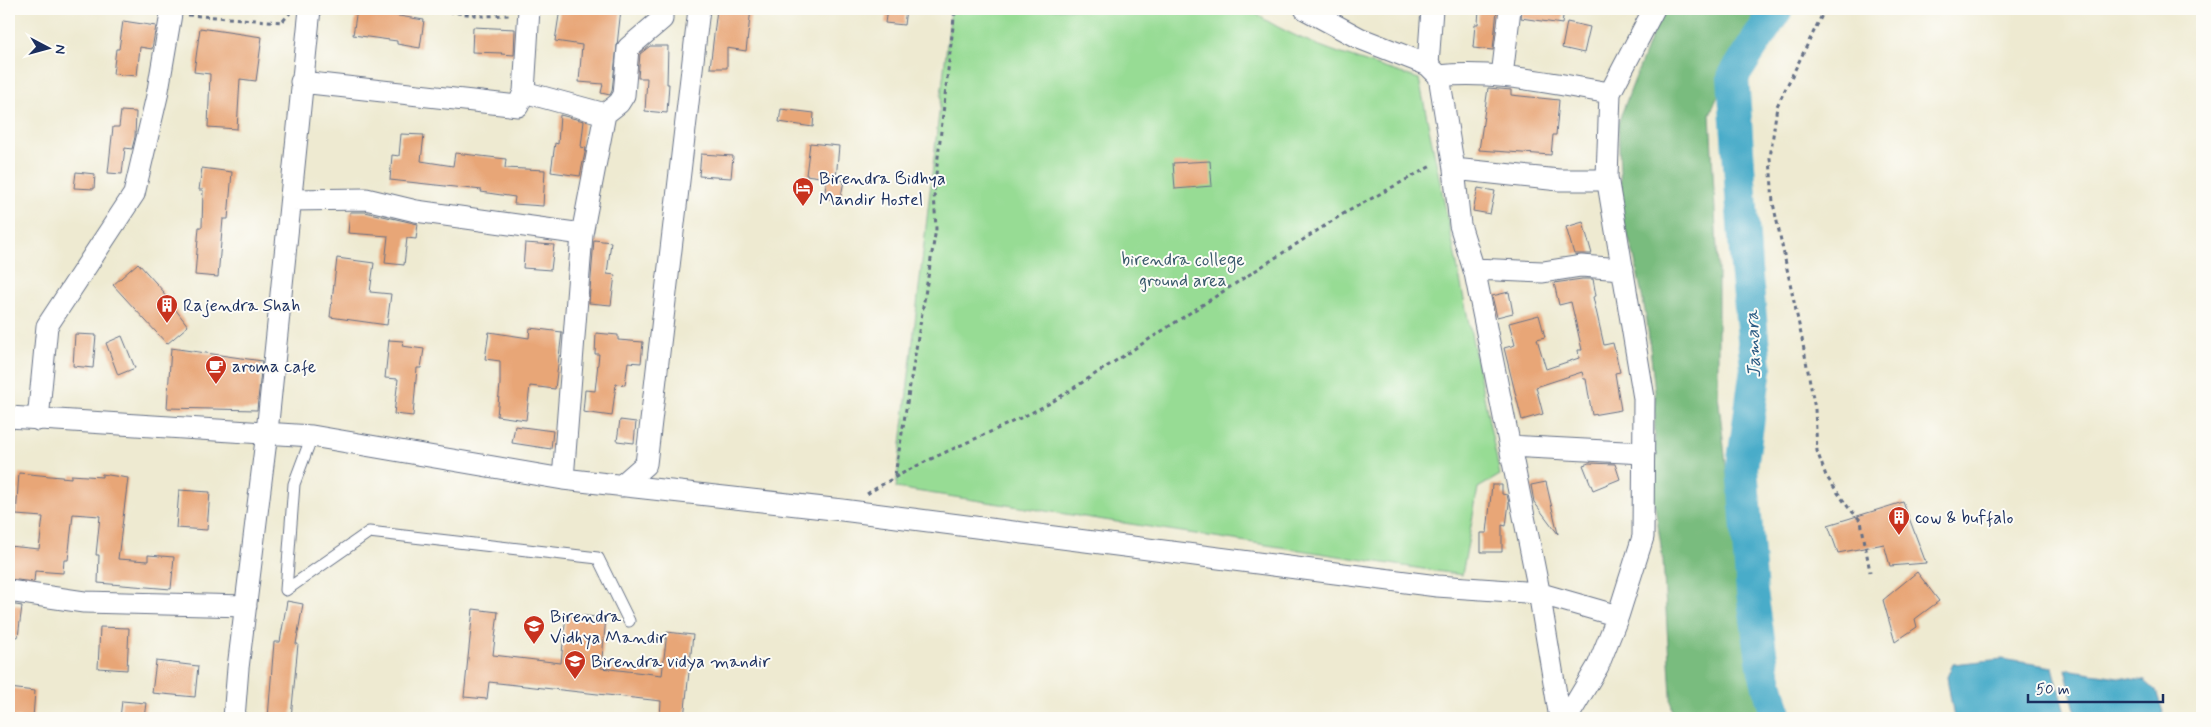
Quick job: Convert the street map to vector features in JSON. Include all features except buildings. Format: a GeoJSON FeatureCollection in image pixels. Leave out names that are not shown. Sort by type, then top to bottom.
{"type":"FeatureCollection","features":[{"type":"Feature","properties":{"kind":"street"},"geometry":{"type":"LineString","coordinates":[[234,718],[267,432],[301,82],[310,9]]}},
{"type":"Feature","properties":{"kind":"street"},"geometry":{"type":"LineString","coordinates":[[563,479],[582,234],[605,114],[619,103],[624,95],[628,48],[662,19],[662,9]]}},
{"type":"Feature","properties":{"kind":"street"},"geometry":{"type":"LineString","coordinates":[[621,486],[646,464],[699,9]]}},
{"type":"Feature","properties":{"kind":"street"},"geometry":{"type":"LineString","coordinates":[[1305,9],[1359,38],[1433,71],[1502,76],[1610,93]]}},
{"type":"Feature","properties":{"kind":"street"},"geometry":{"type":"LineString","coordinates":[[1432,9],[1433,71],[1452,159],[1460,225],[1474,269],[1510,446],[1560,718]]}},
{"type":"Feature","properties":{"kind":"street"},"geometry":{"type":"LineString","coordinates":[[1502,76],[1510,9]]}},
{"type":"Feature","properties":{"kind":"street"},"geometry":{"type":"LineString","coordinates":[[1567,718],[1598,666],[1618,616],[1643,537],[1644,398],[1607,180],[1610,93],[1654,9]]}},
{"type":"Feature","properties":{"kind":"street"},"geometry":{"type":"LineString","coordinates":[[301,82],[518,106],[524,92],[529,11]]}},
{"type":"Feature","properties":{"kind":"street"},"geometry":{"type":"LineString","coordinates":[[38,420],[47,326],[85,265],[134,194],[157,96],[171,14]]}},
{"type":"Feature","properties":{"kind":"street"},"geometry":{"type":"LineString","coordinates":[[524,92],[605,114]]}},
{"type":"Feature","properties":{"kind":"street"},"geometry":{"type":"LineString","coordinates":[[1452,159],[1559,180],[1607,180]]}},
{"type":"Feature","properties":{"kind":"street"},"geometry":{"type":"LineString","coordinates":[[291,200],[366,199],[416,211],[582,234]]}},
{"type":"Feature","properties":{"kind":"street"},"geometry":{"type":"LineString","coordinates":[[1474,269],[1543,272],[1581,266],[1622,270]]}},
{"type":"Feature","properties":{"kind":"street"},"geometry":{"type":"LineString","coordinates":[[9,417],[312,436],[563,479],[842,510],[1437,586],[1538,593],[1618,616]]}},
{"type":"Feature","properties":{"kind":"street"},"geometry":{"type":"LineString","coordinates":[[1510,446],[1644,453]]}},
{"type":"Feature","properties":{"kind":"street"},"geometry":{"type":"LineString","coordinates":[[9,591],[84,602],[246,606]]}},
{"type":"Feature","properties":{"kind":"lane"},"geometry":{"type":"LineString","coordinates":[[312,436],[294,484],[286,590],[369,532],[598,558],[629,621]]}},
{"type":"Feature","properties":{"kind":"path"},"geometry":{"type":"LineString","coordinates":[[171,14],[282,22],[294,9]]}},
{"type":"Feature","properties":{"kind":"path"},"geometry":{"type":"LineString","coordinates":[[424,9],[483,16],[529,11]]}},
{"type":"Feature","properties":{"kind":"path"},"geometry":{"type":"LineString","coordinates":[[895,476],[936,229],[934,192],[955,9]]}},
{"type":"Feature","properties":{"kind":"path"},"geometry":{"type":"LineString","coordinates":[[1825,9],[1777,106],[1770,158],[1773,203],[1815,409],[1817,451],[1826,476],[1861,522],[1870,572]]}},
{"type":"Feature","properties":{"kind":"path"},"geometry":{"type":"LineString","coordinates":[[842,510],[895,476],[941,453],[1016,421],[1052,402],[1343,214],[1442,160],[1452,159]]}},
{"type":"Feature","properties":{"kind":"green space","name":"birendra college ground area"},"geometry":{"type":"Polygon","coordinates":[[[951,9],[1249,9],[1309,42],[1419,79],[1500,475],[1478,488],[1462,575],[896,488],[951,9]]]}},
{"type":"Feature","properties":{"kind":"green space"},"geometry":{"type":"Polygon","coordinates":[[[1667,9],[1756,9],[1710,114],[1718,269],[1718,394],[1742,605],[1760,701],[1766,718],[1673,718],[1672,712],[1663,559],[1654,499],[1655,392],[1647,321],[1634,255],[1622,218],[1618,123],[1653,32],[1667,9]]]}},
{"type":"Feature","properties":{"kind":"water"},"geometry":{"type":"Polygon","coordinates":[[[2002,659],[2053,667],[2066,718],[1954,718],[1947,677],[1953,664],[2002,659]]]}},
{"type":"Feature","properties":{"kind":"water"},"geometry":{"type":"Polygon","coordinates":[[[2065,669],[2145,681],[2156,691],[2165,718],[2077,718],[2065,669]]]}},
{"type":"Feature","properties":{"kind":"waterway","name":"Jamara"},"geometry":{"type":"LineString","coordinates":[[1777,9],[1733,77],[1746,268],[1756,368],[1742,467],[1752,593],[1764,672],[1777,718]]}},
{"type":"Feature","properties":{"kind":"place","name":"Birendra Bidhya Mandir Hostel"},"geometry":{"type":"Point","coordinates":[803,207]}},
{"type":"Feature","properties":{"kind":"place","name":"Rajendra Shah"},"geometry":{"type":"Point","coordinates":[167,324]}},
{"type":"Feature","properties":{"kind":"place","name":"aroma cafe"},"geometry":{"type":"Point","coordinates":[216,385]}},
{"type":"Feature","properties":{"kind":"place","name":"cow & buffalo"},"geometry":{"type":"Point","coordinates":[1899,536]}},
{"type":"Feature","properties":{"kind":"place","name":"Birendra Vidhya Mandir"},"geometry":{"type":"Point","coordinates":[534,645]}},
{"type":"Feature","properties":{"kind":"place","name":"Birendra vidya mandir"},"geometry":{"type":"Point","coordinates":[575,680]}}]}
